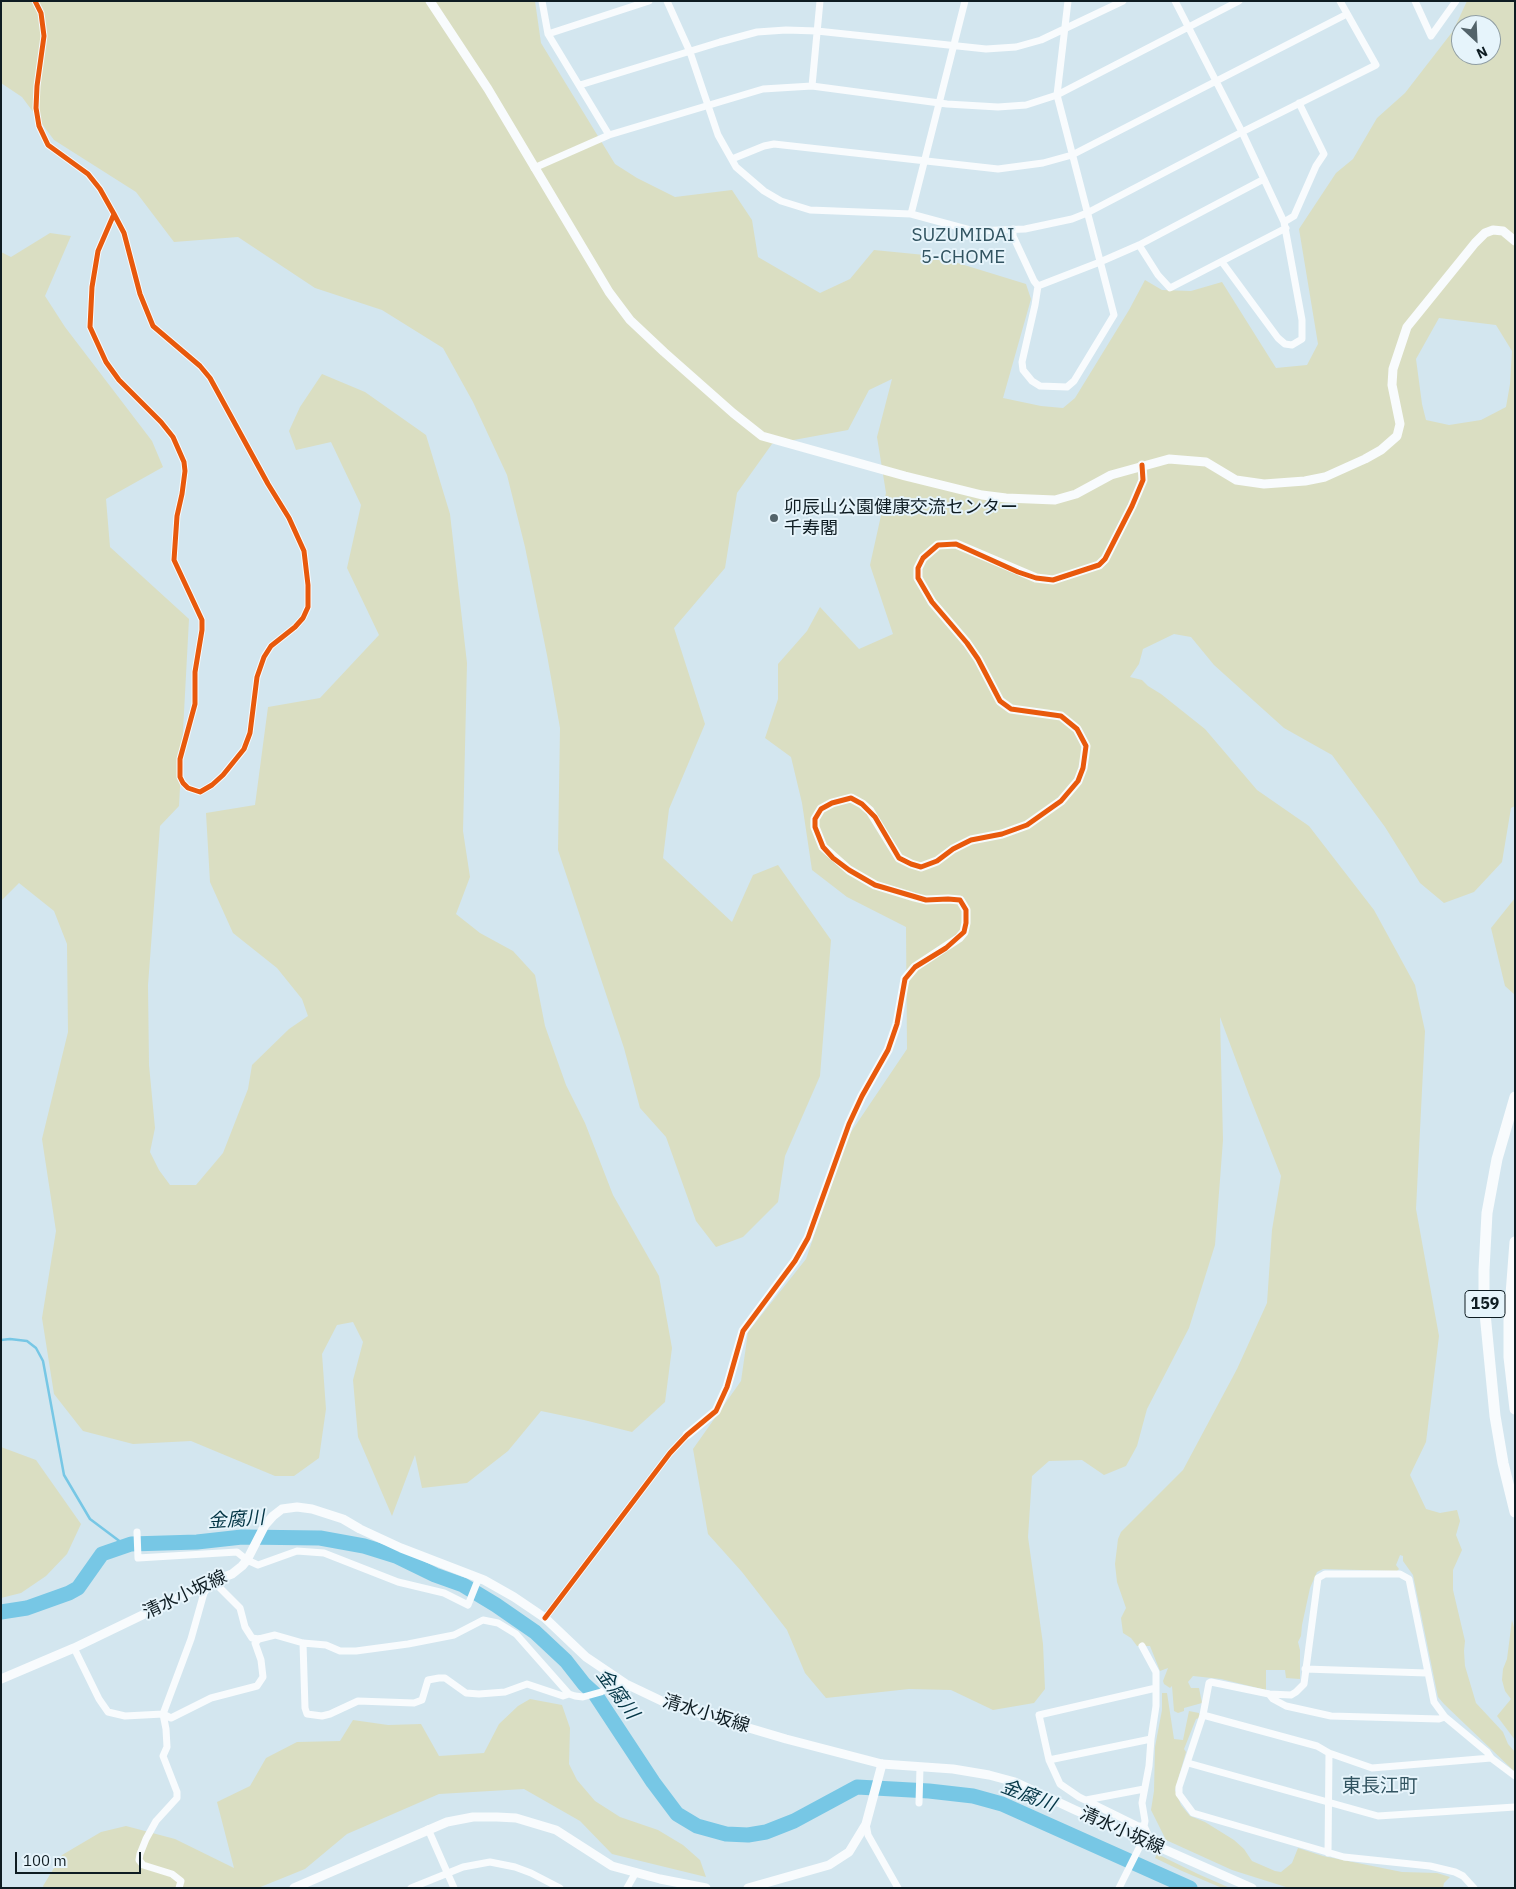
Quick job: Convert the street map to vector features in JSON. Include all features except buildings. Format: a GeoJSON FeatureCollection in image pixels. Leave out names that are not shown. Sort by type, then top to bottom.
{"type":"FeatureCollection","features":[{"type":"Feature","properties":{"kind":"highway","name":"159"},"geometry":{"type":"LineString","coordinates":[[1515,1097],[1497,1159],[1487,1213],[1484,1270],[1485,1312],[1496,1416],[1503,1463],[1515,1518]]}},
{"type":"Feature","properties":{"kind":"highway","name":"159"},"geometry":{"type":"LineString","coordinates":[[1515,1242],[1509,1321],[1509,1357],[1515,1408]]}},
{"type":"Feature","properties":{"kind":"highway","name":"159"},"geometry":{"type":"LineString","coordinates":[[1511,1499],[1515,1512]]}},
{"type":"Feature","properties":{"kind":"street"},"geometry":{"type":"LineString","coordinates":[[35,1],[41,13],[44,36],[37,86],[36,108],[38,126],[48,145],[88,174],[100,189],[114,214],[124,232],[140,294],[152,326],[200,366],[210,378],[268,484],[289,518],[304,551],[308,585],[308,607],[303,618],[295,627],[271,646],[264,657],[257,677],[250,733],[244,749],[212,785],[200,792],[188,788],[180,777],[180,759],[195,704],[195,672],[202,630],[202,620],[174,560],[177,516],[185,471],[184,462],[173,437],[161,422],[119,380],[106,362],[90,328],[92,287],[98,251],[114,214]]}},
{"type":"Feature","properties":{"kind":"street"},"geometry":{"type":"LineString","coordinates":[[430,1],[488,89],[609,292],[630,320],[733,413],[762,436],[982,496],[1055,500],[1076,494],[1111,475],[1169,459],[1206,462],[1236,480],[1264,484],[1287,483],[1325,477],[1380,450],[1396,436],[1400,424],[1392,385],[1393,369],[1407,327],[1475,243],[1485,234],[1493,230],[1503,231],[1515,241]]}},
{"type":"Feature","properties":{"kind":"street"},"geometry":{"type":"LineString","coordinates":[[542,1],[548,34],[609,134]]}},
{"type":"Feature","properties":{"kind":"street"},"geometry":{"type":"LineString","coordinates":[[548,34],[649,1]]}},
{"type":"Feature","properties":{"kind":"street"},"geometry":{"type":"LineString","coordinates":[[667,1],[690,52],[718,134],[736,167],[764,191],[781,201],[820,211],[912,214],[974,231],[1025,229],[1072,219],[1087,213],[1376,65],[1340,1]]}},
{"type":"Feature","properties":{"kind":"street"},"geometry":{"type":"LineString","coordinates":[[812,86],[820,1]]}},
{"type":"Feature","properties":{"kind":"street"},"geometry":{"type":"LineString","coordinates":[[912,214],[938,103],[965,1]]}},
{"type":"Feature","properties":{"kind":"street"},"geometry":{"type":"LineString","coordinates":[[1013,229],[1013,236],[1034,282],[1038,286],[1036,305],[1022,362],[1023,370],[1032,381],[1040,386],[1067,386],[1074,381],[1114,315],[1057,95],[1068,1]]}},
{"type":"Feature","properties":{"kind":"street"},"geometry":{"type":"LineString","coordinates":[[580,86],[757,32],[786,30],[817,31],[986,50],[1016,47],[1041,40],[1123,1]]}},
{"type":"Feature","properties":{"kind":"street"},"geometry":{"type":"LineString","coordinates":[[1175,1],[1242,132],[1285,225],[1302,320],[1302,339],[1292,345],[1285,344],[1278,338],[1222,262]]}},
{"type":"Feature","properties":{"kind":"street"},"geometry":{"type":"LineString","coordinates":[[534,168],[609,134],[764,89],[812,86],[938,103],[998,107],[1026,105],[1057,95],[1239,1]]}},
{"type":"Feature","properties":{"kind":"street"},"geometry":{"type":"LineString","coordinates":[[1415,1],[1431,36],[1456,1]]}},
{"type":"Feature","properties":{"kind":"street"},"geometry":{"type":"LineString","coordinates":[[732,159],[774,144],[998,169],[1043,163],[1072,155],[1347,14]]}},
{"type":"Feature","properties":{"kind":"street"},"geometry":{"type":"LineString","coordinates":[[1139,245],[1158,275],[1170,288],[1222,262],[1285,225],[1294,216],[1316,166],[1324,154],[1299,104]]}},
{"type":"Feature","properties":{"kind":"street"},"geometry":{"type":"LineString","coordinates":[[1038,286],[1139,245],[1264,179]]}},
{"type":"Feature","properties":{"kind":"street"},"geometry":{"type":"LineString","coordinates":[[545,1618],[670,1454],[687,1435],[716,1411],[727,1388],[743,1331],[795,1261],[808,1238],[849,1124],[862,1096],[888,1050],[897,1024],[905,979],[915,967],[946,948],[964,932],[966,910],[960,900],[914,898],[875,885],[849,870],[823,847],[815,827],[815,819],[821,810],[832,803],[851,798],[870,811],[899,858],[921,867],[937,861],[953,849],[971,840],[1002,834],[1027,824],[1061,801],[1078,782],[1083,768],[1086,746],[1077,729],[1066,720],[1061,716],[1011,709],[1000,701],[978,659],[932,602],[918,578],[920,563],[938,545],[956,544],[1036,578],[1053,580],[1099,565],[1105,559],[1132,506],[1142,480],[1142,465]]}},
{"type":"Feature","properties":{"kind":"street","name":"清水小坂線"},"geometry":{"type":"LineString","coordinates":[[1,1679],[74,1648],[213,1581],[232,1574],[249,1557],[265,1525],[282,1509],[296,1507],[312,1509],[343,1519],[401,1548],[481,1580],[514,1597],[545,1618],[586,1657],[621,1681],[668,1704],[786,1739],[882,1764],[920,1771],[953,1769],[1016,1782],[1252,1888]]}},
{"type":"Feature","properties":{"kind":"street"},"geometry":{"type":"LineString","coordinates":[[137,1532],[138,1558],[236,1552],[249,1557],[258,1565],[296,1551],[324,1553],[398,1582],[444,1594],[468,1605],[481,1580]]}},
{"type":"Feature","properties":{"kind":"street"},"geometry":{"type":"LineString","coordinates":[[1474,1888],[1455,1872],[1438,1868],[1344,1857],[1193,1813],[1179,1794],[1179,1787],[1203,1715],[1209,1683],[1269,1694],[1291,1695],[1304,1684],[1318,1578],[1325,1574],[1400,1574],[1409,1579],[1434,1702],[1446,1717],[1487,1752],[1491,1758],[1515,1776]]}},
{"type":"Feature","properties":{"kind":"street"},"geometry":{"type":"LineString","coordinates":[[179,1888],[182,1880],[172,1874],[143,1865],[140,1860],[140,1854],[146,1838],[156,1821],[177,1798],[177,1792],[163,1756],[167,1747],[163,1714],[191,1639],[204,1593],[213,1581],[240,1608],[245,1627],[252,1638],[259,1639],[275,1635],[303,1643],[326,1645],[340,1651],[356,1651],[408,1644],[454,1634],[483,1620],[498,1622],[516,1634],[572,1695]]}},
{"type":"Feature","properties":{"kind":"street"},"geometry":{"type":"LineString","coordinates":[[74,1648],[99,1699],[108,1712],[125,1716],[163,1714],[171,1718],[211,1698],[257,1686],[263,1677],[261,1660],[255,1643],[259,1639]]}},
{"type":"Feature","properties":{"kind":"street"},"geometry":{"type":"LineString","coordinates":[[303,1643],[306,1708],[308,1714],[322,1716],[358,1701],[414,1703],[422,1700],[428,1680],[439,1678],[445,1678],[466,1693],[505,1692],[527,1684],[563,1696],[582,1697],[601,1692],[621,1681]]}},
{"type":"Feature","properties":{"kind":"street"},"geometry":{"type":"LineString","coordinates":[[1142,1646],[1156,1672],[1156,1706],[1149,1766],[1142,1803],[1144,1826],[1153,1845]]}},
{"type":"Feature","properties":{"kind":"street"},"geometry":{"type":"LineString","coordinates":[[1305,1669],[1427,1673]]}},
{"type":"Feature","properties":{"kind":"street"},"geometry":{"type":"LineString","coordinates":[[1144,1826],[1138,1826],[1086,1800],[1060,1784],[1049,1760],[1039,1715],[1156,1688]]}},
{"type":"Feature","properties":{"kind":"street"},"geometry":{"type":"LineString","coordinates":[[1269,1694],[1273,1699],[1286,1706],[1330,1716],[1439,1720],[1446,1717]]}},
{"type":"Feature","properties":{"kind":"street"},"geometry":{"type":"LineString","coordinates":[[1203,1715],[1317,1746],[1329,1753],[1372,1768],[1491,1758]]}},
{"type":"Feature","properties":{"kind":"street"},"geometry":{"type":"LineString","coordinates":[[1049,1760],[1151,1739]]}},
{"type":"Feature","properties":{"kind":"street"},"geometry":{"type":"LineString","coordinates":[[1328,1853],[1329,1753]]}},
{"type":"Feature","properties":{"kind":"street"},"geometry":{"type":"LineString","coordinates":[[1188,1762],[1378,1816],[1515,1807]]}},
{"type":"Feature","properties":{"kind":"street"},"geometry":{"type":"LineString","coordinates":[[748,1888],[773,1884],[829,1865],[849,1852],[866,1824],[882,1764]]}},
{"type":"Feature","properties":{"kind":"street"},"geometry":{"type":"LineString","coordinates":[[920,1771],[920,1803]]}},
{"type":"Feature","properties":{"kind":"street"},"geometry":{"type":"LineString","coordinates":[[1086,1800],[1144,1789]]}},
{"type":"Feature","properties":{"kind":"street"},"geometry":{"type":"LineString","coordinates":[[294,1888],[312,1884],[428,1829],[447,1822],[474,1817],[516,1818],[556,1830],[612,1866],[706,1888]]}},
{"type":"Feature","properties":{"kind":"street"},"geometry":{"type":"LineString","coordinates":[[866,1824],[868,1835],[898,1888]]}},
{"type":"Feature","properties":{"kind":"street"},"geometry":{"type":"LineString","coordinates":[[428,1829],[454,1888]]}},
{"type":"Feature","properties":{"kind":"street"},"geometry":{"type":"LineString","coordinates":[[1119,1888],[1143,1840]]}},
{"type":"Feature","properties":{"kind":"street"},"geometry":{"type":"LineString","coordinates":[[411,1888],[447,1872],[490,1862],[515,1867],[560,1888]]}},
{"type":"Feature","properties":{"kind":"street"},"geometry":{"type":"LineString","coordinates":[[627,1888],[636,1872]]}},
{"type":"Feature","properties":{"kind":"green space"},"geometry":{"type":"Polygon","coordinates":[[[1,1],[535,1],[541,43],[615,164],[637,178],[675,197],[732,190],[752,220],[758,257],[820,293],[850,279],[874,250],[935,256],[1026,284],[1031,299],[1003,398],[1041,406],[1063,408],[1075,398],[1129,310],[1145,280],[1162,290],[1191,291],[1222,282],[1276,368],[1307,365],[1318,344],[1299,229],[1336,173],[1353,159],[1377,118],[1405,93],[1451,34],[1451,65],[1501,65],[1501,15],[1460,15],[1467,1],[1515,1],[1515,806],[1511,808],[1502,862],[1474,892],[1444,903],[1420,883],[1385,827],[1332,755],[1284,728],[1214,665],[1191,637],[1174,634],[1143,649],[1139,664],[1130,677],[1142,680],[1205,729],[1257,790],[1309,826],[1374,910],[1415,985],[1425,1031],[1416,1209],[1439,1336],[1426,1442],[1410,1475],[1426,1509],[1440,1513],[1457,1510],[1460,1521],[1456,1535],[1462,1550],[1453,1570],[1453,1590],[1465,1641],[1465,1666],[1476,1703],[1503,1732],[1508,1744],[1515,1752],[1515,1772],[1438,1697],[1413,1575],[1403,1561],[1403,1556],[1400,1555],[1396,1565],[1399,1569],[1397,1571],[1323,1569],[1317,1572],[1310,1588],[1301,1636],[1298,1642],[1300,1650],[1300,1679],[1286,1678],[1285,1670],[1266,1670],[1266,1690],[1221,1679],[1193,1676],[1188,1682],[1191,1688],[1199,1688],[1202,1703],[1184,1708],[1184,1711],[1178,1713],[1174,1711],[1172,1686],[1170,1688],[1163,1681],[1168,1668],[1160,1671],[1150,1646],[1137,1646],[1131,1638],[1123,1633],[1121,1618],[1126,1608],[1117,1582],[1115,1564],[1118,1539],[1121,1532],[1183,1470],[1237,1369],[1267,1303],[1272,1230],[1281,1176],[1220,1017],[1223,1140],[1215,1245],[1189,1328],[1147,1409],[1137,1446],[1126,1466],[1104,1475],[1082,1460],[1049,1461],[1032,1476],[1028,1537],[1043,1644],[1045,1689],[1034,1703],[993,1710],[951,1690],[909,1689],[826,1698],[805,1673],[787,1630],[742,1572],[708,1534],[693,1449],[741,1381],[748,1332],[806,1259],[849,1135],[907,1049],[906,927],[847,897],[812,870],[802,803],[791,757],[765,738],[778,699],[778,664],[807,631],[820,607],[859,649],[893,634],[870,565],[886,493],[877,437],[892,379],[869,390],[848,430],[772,444],[737,493],[725,568],[674,628],[705,724],[669,809],[663,858],[732,922],[753,875],[778,865],[831,940],[820,1076],[785,1156],[778,1202],[743,1237],[716,1247],[696,1221],[666,1137],[640,1108],[624,1048],[558,850],[560,728],[525,547],[507,475],[473,402],[443,348],[382,310],[315,288],[238,237],[174,242],[136,192],[54,140],[22,97],[1,83],[1,1]],[[1439,318],[1416,359],[1426,420],[1449,425],[1481,420],[1506,407],[1510,384],[1512,351],[1496,325],[1439,318]]]}},
{"type":"Feature","properties":{"kind":"green space"},"geometry":{"type":"Polygon","coordinates":[[[50,233],[71,236],[45,296],[65,327],[152,441],[163,467],[106,499],[110,547],[189,619],[179,806],[160,826],[148,985],[149,1065],[155,1128],[150,1152],[159,1170],[170,1185],[196,1185],[223,1153],[248,1089],[252,1065],[289,1029],[308,1016],[302,999],[277,968],[233,933],[210,882],[206,813],[255,805],[268,707],[320,698],[379,635],[347,568],[361,505],[331,442],[296,450],[289,431],[300,407],[322,374],[365,392],[426,435],[450,514],[467,663],[463,831],[470,877],[456,914],[480,933],[513,951],[535,975],[545,1026],[566,1085],[585,1123],[613,1195],[659,1276],[672,1348],[665,1402],[632,1432],[541,1411],[508,1451],[467,1483],[422,1488],[415,1455],[392,1516],[358,1437],[353,1380],[363,1342],[353,1322],[337,1325],[322,1354],[326,1409],[319,1458],[294,1476],[275,1476],[191,1441],[133,1444],[83,1431],[54,1394],[42,1318],[56,1231],[42,1139],[68,1032],[67,944],[54,911],[19,883],[1,901],[1,252],[11,257],[50,233]]]}},
{"type":"Feature","properties":{"kind":"green space"},"geometry":{"type":"Polygon","coordinates":[[[1515,898],[1515,995],[1505,986],[1491,928],[1515,898]]]}},
{"type":"Feature","properties":{"kind":"green space"},"geometry":{"type":"Polygon","coordinates":[[[1,1447],[36,1460],[81,1524],[67,1554],[46,1576],[21,1593],[1,1598],[1,1447]]]}},
{"type":"Feature","properties":{"kind":"green space"},"geometry":{"type":"Polygon","coordinates":[[[1512,1620],[1515,1631],[1515,1740],[1497,1716],[1511,1699],[1505,1691],[1502,1680],[1512,1620]]]}},
{"type":"Feature","properties":{"kind":"green space"},"geometry":{"type":"Polygon","coordinates":[[[1162,1693],[1167,1693],[1174,1739],[1183,1740],[1189,1711],[1199,1713],[1199,1718],[1196,1719],[1184,1749],[1186,1752],[1175,1790],[1181,1805],[1190,1816],[1205,1822],[1234,1840],[1244,1849],[1252,1861],[1281,1872],[1292,1863],[1298,1848],[1323,1856],[1402,1872],[1437,1873],[1450,1877],[1444,1883],[1443,1888],[1289,1888],[1232,1870],[1166,1840],[1151,1810],[1154,1791],[1155,1747],[1162,1710],[1162,1693]]]}},
{"type":"Feature","properties":{"kind":"green space"},"geometry":{"type":"Polygon","coordinates":[[[530,1699],[562,1705],[570,1728],[569,1764],[577,1780],[595,1801],[620,1817],[658,1830],[683,1845],[700,1860],[706,1877],[612,1854],[580,1821],[524,1789],[439,1794],[347,1834],[305,1869],[258,1888],[44,1888],[43,1886],[62,1855],[101,1832],[126,1826],[175,1839],[234,1868],[217,1802],[250,1786],[266,1758],[297,1742],[340,1741],[353,1720],[388,1725],[421,1724],[439,1756],[484,1753],[499,1724],[518,1706],[530,1699]]]}},
{"type":"Feature","properties":{"kind":"green space"},"geometry":{"type":"Polygon","coordinates":[[[1157,1854],[1230,1888],[1222,1888],[1182,1871],[1155,1858],[1157,1854]]]}},
{"type":"Feature","properties":{"kind":"waterway"},"geometry":{"type":"LineString","coordinates":[[1,1340],[27,1341],[36,1348],[43,1361],[64,1475],[90,1519],[122,1543],[119,1547]]}},
{"type":"Feature","properties":{"kind":"waterway","name":"金腐川"},"geometry":{"type":"LineString","coordinates":[[1,1612],[27,1608],[69,1593],[78,1588],[102,1554],[131,1544],[197,1542],[242,1537],[320,1538],[364,1546],[396,1556],[435,1575],[463,1585],[535,1632],[566,1661],[584,1684],[595,1694],[653,1782],[677,1814],[697,1826],[726,1834],[748,1835],[766,1832],[794,1821],[857,1787],[929,1791],[973,1796],[1002,1804],[1190,1888]]}},
{"type":"Feature","properties":{"kind":"cycle path"},"geometry":{"type":"LineString","coordinates":[[35,1],[41,13],[44,36],[36,108],[39,126],[48,145],[88,174],[100,189],[114,214],[124,233],[140,294],[153,326],[200,366],[210,378],[268,484],[289,518],[304,551],[308,585],[308,607],[303,618],[295,627],[271,646],[264,657],[257,677],[250,733],[244,749],[223,775],[212,785],[200,792],[188,788],[180,777],[180,759],[195,704],[195,672],[202,630],[202,620],[174,560],[177,516],[185,471],[184,462],[173,437],[161,422],[119,380],[106,362],[90,327],[92,287],[98,251],[114,214]]}},
{"type":"Feature","properties":{"kind":"cycle path"},"geometry":{"type":"LineString","coordinates":[[545,1618],[670,1453],[687,1435],[716,1411],[727,1387],[743,1331],[795,1261],[808,1238],[849,1124],[862,1096],[888,1050],[897,1024],[905,979],[915,967],[946,948],[964,932],[966,910],[960,900],[926,900],[875,885],[833,858],[823,847],[815,827],[815,819],[821,809],[832,803],[851,798],[862,804],[875,817],[899,858],[921,867],[937,861],[953,849],[971,840],[1002,834],[1027,825],[1061,801],[1078,781],[1083,768],[1086,746],[1077,729],[1061,716],[1011,709],[1000,701],[978,659],[932,602],[918,578],[918,568],[923,558],[938,545],[956,544],[1018,572],[1036,578],[1053,580],[1099,565],[1105,559],[1132,506],[1143,480],[1142,465]]}},
{"type":"Feature","properties":{"kind":"place","name":"卯辰山公園健康交流センター 千寿閣"},"geometry":{"type":"Point","coordinates":[774,518]}},
{"type":"Feature","properties":{"kind":"district","name":"SUZUMIDAI 5-CHOME"},"geometry":{"type":"Point","coordinates":[963,247]}},
{"type":"Feature","properties":{"kind":"district","name":"東長江町"},"geometry":{"type":"Point","coordinates":[1380,1787]}}]}
